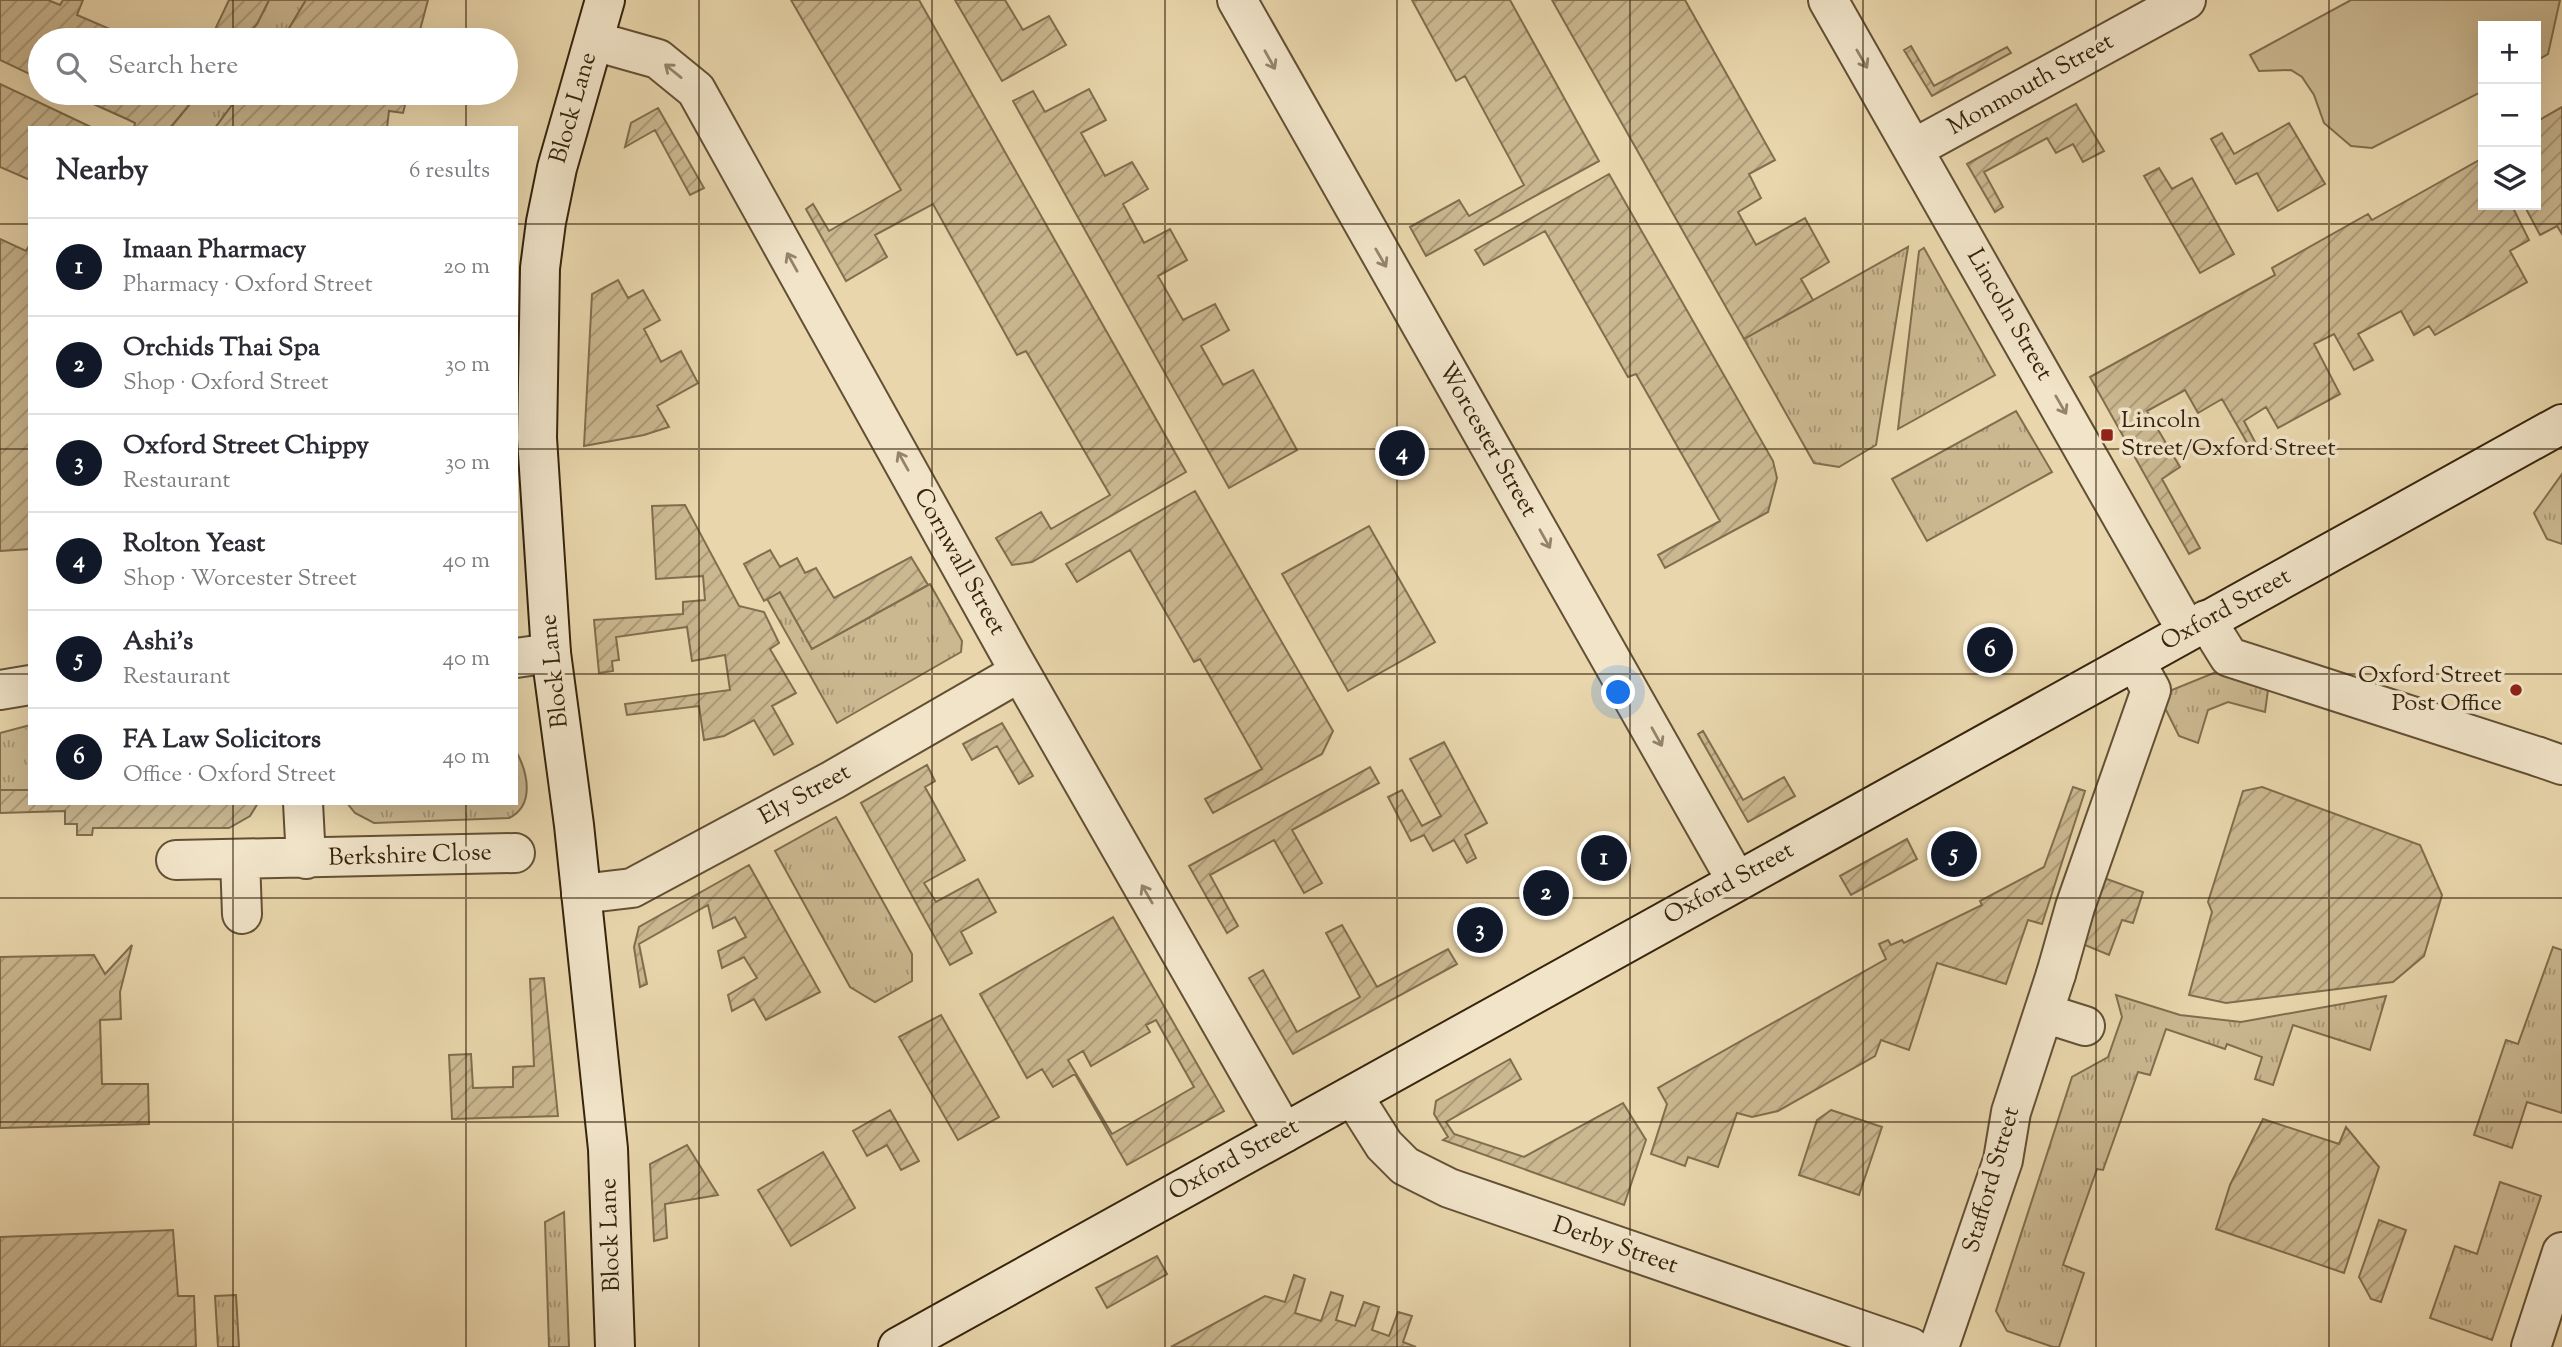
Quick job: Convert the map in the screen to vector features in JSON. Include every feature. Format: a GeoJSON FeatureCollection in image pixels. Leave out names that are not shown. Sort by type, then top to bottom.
{"type":"FeatureCollection","features":[{"type":"Feature","properties":{"kind":"street","name":"Block Lane"},"geometry":{"type":"LineString","coordinates":[[605,0],[557,168],[540,268],[534,655],[581,894],[608,1149],[615,1347]]}},
{"type":"Feature","properties":{"kind":"street","name":"Worcester Street"},"geometry":{"type":"LineString","coordinates":[[1237,0],[1736,880]]}},
{"type":"Feature","properties":{"kind":"street","name":"Lincoln Street"},"geometry":{"type":"LineString","coordinates":[[1828,0],[1913,149],[2197,625],[2229,657],[2550,761]]}},
{"type":"Feature","properties":{"kind":"street","name":"Monmouth Street"},"geometry":{"type":"LineString","coordinates":[[1913,149],[2186,0]]}},
{"type":"Feature","properties":{"kind":"street","name":"Cornwall Street"},"geometry":{"type":"LineString","coordinates":[[594,41],[658,59],[696,90],[1020,672],[1284,1133]]}},
{"type":"Feature","properties":{"kind":"street","name":"Oxford Street"},"geometry":{"type":"LineString","coordinates":[[898,1347],[2562,424]]}},
{"type":"Feature","properties":{"kind":"street","name":"Stafford Street"},"geometry":{"type":"LineString","coordinates":[[1939,1347],[2003,1160],[2011,1112],[2075,907],[2151,690],[2135,661]]}},
{"type":"Feature","properties":{"kind":"street","name":"Ely Street"},"geometry":{"type":"LineString","coordinates":[[581,894],[632,888],[833,780],[1020,672]]}},
{"type":"Feature","properties":{"kind":"street"},"geometry":{"type":"LineString","coordinates":[[0,690],[28,685]]}},
{"type":"Feature","properties":{"kind":"street","name":"Berkshire Close"},"geometry":{"type":"LineString","coordinates":[[303,805],[306,859]]}},
{"type":"Feature","properties":{"kind":"street","name":"Berkshire Close"},"geometry":{"type":"LineString","coordinates":[[176,860],[515,853]]}},
{"type":"Feature","properties":{"kind":"street"},"geometry":{"type":"LineString","coordinates":[[240,859],[242,914]]}},
{"type":"Feature","properties":{"kind":"street"},"geometry":{"type":"LineString","coordinates":[[2043,1013],[2085,1026]]}},
{"type":"Feature","properties":{"kind":"street","name":"Derby Street"},"geometry":{"type":"LineString","coordinates":[[1353,1096],[1384,1145],[1405,1166],[1449,1188],[1910,1347]]}},
{"type":"Feature","properties":{"kind":"street"},"geometry":{"type":"LineString","coordinates":[[2531,1347],[2562,1252]]}},
{"type":"Feature","properties":{"kind":"green space"},"geometry":{"type":"Polygon","coordinates":[[[0,0],[48,0],[60,5],[63,0],[83,0],[77,15],[107,28],[28,28],[28,73],[0,60],[0,0]]]}},
{"type":"Feature","properties":{"kind":"green space"},"geometry":{"type":"Polygon","coordinates":[[[229,0],[269,0],[254,28],[216,28],[229,0]]]}},
{"type":"Feature","properties":{"kind":"green space"},"geometry":{"type":"Polygon","coordinates":[[[269,0],[306,0],[289,28],[254,28],[269,0]]]}},
{"type":"Feature","properties":{"kind":"green space"},"geometry":{"type":"Polygon","coordinates":[[[306,0],[428,0],[421,28],[289,28],[306,0]]]}},
{"type":"Feature","properties":{"kind":"green space"},"geometry":{"type":"Polygon","coordinates":[[[791,0],[919,0],[1186,472],[1032,562],[1012,565],[996,538],[1041,512],[1051,529],[1110,495],[1026,351],[1017,355],[933,204],[875,235],[887,257],[846,281],[806,209],[813,204],[829,231],[901,190],[791,0]]]}},
{"type":"Feature","properties":{"kind":"green space"},"geometry":{"type":"Polygon","coordinates":[[[955,0],[1005,0],[1023,30],[1049,16],[1066,45],[1002,81],[955,0]]]}},
{"type":"Feature","properties":{"kind":"green space"},"geometry":{"type":"Polygon","coordinates":[[[1412,0],[1510,0],[1599,161],[1426,256],[1410,227],[1459,200],[1469,216],[1524,185],[1465,76],[1456,81],[1412,0]]]}},
{"type":"Feature","properties":{"kind":"green space"},"geometry":{"type":"Polygon","coordinates":[[[1552,0],[1685,0],[1775,160],[1749,174],[1761,198],[1738,212],[1756,245],[1805,218],[1829,262],[1801,279],[1813,300],[1744,339],[1552,0]]]}},
{"type":"Feature","properties":{"kind":"green space"},"geometry":{"type":"Polygon","coordinates":[[[2351,0],[2560,0],[2548,54],[2541,58],[2541,21],[2478,21],[2478,94],[2372,148],[2351,146],[2324,123],[2314,95],[2302,77],[2291,70],[2259,71],[2250,55],[2351,0]]]}},
{"type":"Feature","properties":{"kind":"green space"},"geometry":{"type":"Polygon","coordinates":[[[1911,46],[1934,86],[2007,47],[2011,53],[1932,96],[1904,50],[1911,46]]]}},
{"type":"Feature","properties":{"kind":"green space"},"geometry":{"type":"Polygon","coordinates":[[[0,84],[28,97],[28,105],[44,105],[89,126],[28,126],[28,179],[0,167],[0,84]]]}},
{"type":"Feature","properties":{"kind":"green space"},"geometry":{"type":"Polygon","coordinates":[[[1089,89],[1106,120],[1081,133],[1105,176],[1132,162],[1148,189],[1123,204],[1144,243],[1170,229],[1187,260],[1158,276],[1183,320],[1215,304],[1229,330],[1201,346],[1223,385],[1253,370],[1297,450],[1229,488],[1013,101],[1033,91],[1045,112],[1089,89]]]}},
{"type":"Feature","properties":{"kind":"green space"},"geometry":{"type":"Polygon","coordinates":[[[2076,104],[2104,151],[2083,162],[2073,144],[2056,153],[2047,138],[1984,172],[2003,207],[1995,212],[1967,164],[2076,104]]]}},
{"type":"Feature","properties":{"kind":"green space"},"geometry":{"type":"Polygon","coordinates":[[[95,105],[189,105],[172,126],[134,126],[135,123],[95,105]]]}},
{"type":"Feature","properties":{"kind":"green space"},"geometry":{"type":"Polygon","coordinates":[[[189,105],[232,105],[216,126],[172,126],[189,105]]]}},
{"type":"Feature","properties":{"kind":"green space"},"geometry":{"type":"Polygon","coordinates":[[[232,105],[405,105],[403,113],[389,111],[387,126],[216,126],[232,105]]]}},
{"type":"Feature","properties":{"kind":"green space"},"geometry":{"type":"Polygon","coordinates":[[[2562,107],[2562,234],[2557,226],[2540,235],[2527,210],[2541,210],[2541,119],[2562,107]]]}},
{"type":"Feature","properties":{"kind":"green space"},"geometry":{"type":"Polygon","coordinates":[[[658,108],[704,188],[690,195],[655,130],[625,147],[631,123],[658,108]]]}},
{"type":"Feature","properties":{"kind":"green space"},"geometry":{"type":"Polygon","coordinates":[[[2289,123],[2325,184],[2278,211],[2257,173],[2236,184],[2211,139],[2222,133],[2234,154],[2289,123]]]}},
{"type":"Feature","properties":{"kind":"green space"},"geometry":{"type":"Polygon","coordinates":[[[2478,161],[2478,210],[2514,210],[2529,240],[2510,251],[2527,282],[2435,335],[2429,326],[2414,335],[2401,311],[2358,334],[2373,360],[2354,370],[2334,334],[2314,344],[2340,394],[2278,428],[2266,407],[2244,421],[2255,442],[2249,446],[2222,399],[2198,413],[2185,390],[2147,411],[2180,467],[2162,479],[2200,548],[2189,554],[2090,377],[2275,275],[2272,268],[2368,214],[2372,220],[2478,161]]]}},
{"type":"Feature","properties":{"kind":"green space"},"geometry":{"type":"Polygon","coordinates":[[[2159,168],[2172,189],[2192,178],[2234,254],[2200,273],[2144,176],[2159,168]]]}},
{"type":"Feature","properties":{"kind":"green space"},"geometry":{"type":"Polygon","coordinates":[[[1609,174],[1773,461],[1777,478],[1768,512],[1665,568],[1658,555],[1720,521],[1636,374],[1628,377],[1545,231],[1484,265],[1475,250],[1609,174]]]}},
{"type":"Feature","properties":{"kind":"green space"},"geometry":{"type":"Polygon","coordinates":[[[0,239],[26,251],[28,248],[28,549],[0,551],[0,239]]]}},
{"type":"Feature","properties":{"kind":"green space"},"geometry":{"type":"Polygon","coordinates":[[[1908,247],[1876,445],[1839,467],[1814,463],[1744,339],[1908,247]]]}},
{"type":"Feature","properties":{"kind":"green space"},"geometry":{"type":"Polygon","coordinates":[[[1924,248],[1995,375],[1898,429],[1919,251],[1924,248]]]}},
{"type":"Feature","properties":{"kind":"green space"},"geometry":{"type":"Polygon","coordinates":[[[618,280],[628,298],[643,290],[660,320],[644,329],[661,362],[681,351],[698,383],[657,406],[669,427],[644,435],[584,446],[592,294],[618,280]]]}},
{"type":"Feature","properties":{"kind":"green space"},"geometry":{"type":"Polygon","coordinates":[[[2016,411],[2052,472],[1927,541],[1892,479],[2016,411]]]}},
{"type":"Feature","properties":{"kind":"green space"},"geometry":{"type":"Polygon","coordinates":[[[2562,474],[2562,544],[2547,539],[2534,513],[2562,474]]]}},
{"type":"Feature","properties":{"kind":"green space"},"geometry":{"type":"Polygon","coordinates":[[[1195,491],[1333,731],[1322,754],[1213,813],[1205,799],[1262,769],[1200,659],[1194,662],[1130,550],[1077,582],[1066,564],[1195,491]]]}},
{"type":"Feature","properties":{"kind":"green space"},"geometry":{"type":"Polygon","coordinates":[[[685,505],[739,606],[764,612],[779,643],[770,649],[796,693],[772,706],[793,744],[774,755],[754,720],[724,736],[704,740],[699,706],[627,715],[625,704],[730,690],[725,655],[692,661],[687,627],[616,637],[619,660],[612,661],[613,671],[599,673],[594,620],[683,614],[683,602],[705,600],[703,576],[656,579],[652,506],[685,505]]]}},
{"type":"Feature","properties":{"kind":"green space"},"geometry":{"type":"Polygon","coordinates":[[[1369,526],[1435,642],[1348,691],[1282,574],[1369,526]]]}},
{"type":"Feature","properties":{"kind":"green space"},"geometry":{"type":"Polygon","coordinates":[[[770,550],[780,567],[797,558],[805,573],[816,568],[834,598],[911,557],[928,585],[812,649],[780,592],[764,601],[744,564],[770,550]]]}},
{"type":"Feature","properties":{"kind":"green space"},"geometry":{"type":"Polygon","coordinates":[[[930,584],[962,641],[961,652],[837,723],[767,599],[780,592],[812,649],[930,584]]]}},
{"type":"Feature","properties":{"kind":"green space"},"geometry":{"type":"Polygon","coordinates":[[[2216,672],[2268,690],[2265,712],[2228,702],[2208,710],[2198,743],[2179,736],[2163,704],[2167,692],[2216,672]]]}},
{"type":"Feature","properties":{"kind":"green space"},"geometry":{"type":"Polygon","coordinates":[[[1002,723],[1033,776],[1019,784],[997,746],[972,760],[963,744],[1002,723]]]}},
{"type":"Feature","properties":{"kind":"green space"},"geometry":{"type":"Polygon","coordinates":[[[28,726],[28,790],[0,790],[0,733],[28,726]]]}},
{"type":"Feature","properties":{"kind":"green space"},"geometry":{"type":"Polygon","coordinates":[[[1703,731],[1743,800],[1784,777],[1795,796],[1748,822],[1698,734],[1703,731]]]}},
{"type":"Feature","properties":{"kind":"green space"},"geometry":{"type":"Polygon","coordinates":[[[1444,742],[1487,823],[1465,835],[1476,858],[1467,863],[1454,840],[1433,851],[1424,835],[1411,841],[1388,797],[1402,790],[1422,826],[1441,816],[1410,759],[1444,742]]]}},
{"type":"Feature","properties":{"kind":"green space"},"geometry":{"type":"Polygon","coordinates":[[[518,756],[524,769],[526,797],[523,805],[509,818],[374,823],[355,813],[349,805],[518,805],[518,756]]]}},
{"type":"Feature","properties":{"kind":"green space"},"geometry":{"type":"Polygon","coordinates":[[[927,765],[935,781],[925,787],[965,860],[924,883],[936,902],[978,879],[996,912],[961,932],[972,953],[950,965],[861,803],[927,765]]]}},
{"type":"Feature","properties":{"kind":"green space"},"geometry":{"type":"Polygon","coordinates":[[[1370,767],[1379,783],[1292,830],[1322,883],[1304,893],[1274,840],[1210,875],[1238,926],[1227,933],[1189,866],[1370,767]]]}},
{"type":"Feature","properties":{"kind":"green space"},"geometry":{"type":"Polygon","coordinates":[[[2073,787],[2085,791],[2042,924],[2028,920],[2006,984],[1937,963],[1909,1050],[1881,1040],[1875,1056],[1778,1111],[1752,1117],[1737,1113],[1718,1167],[1688,1157],[1685,1166],[1651,1154],[1667,1104],[1658,1088],[1886,959],[1879,944],[1888,940],[1891,945],[1902,940],[1904,943],[1982,905],[1980,901],[2044,867],[2073,787]]]}},
{"type":"Feature","properties":{"kind":"green space"},"geometry":{"type":"Polygon","coordinates":[[[2262,787],[2420,845],[2442,895],[2424,956],[2393,982],[2226,1003],[2189,995],[2212,912],[2208,902],[2243,791],[2262,787]]]}},
{"type":"Feature","properties":{"kind":"green space"},"geometry":{"type":"Polygon","coordinates":[[[0,790],[28,790],[28,805],[257,805],[250,816],[229,828],[93,828],[92,835],[77,835],[77,824],[65,824],[65,811],[0,813],[0,790]]]}},
{"type":"Feature","properties":{"kind":"green space"},"geometry":{"type":"Polygon","coordinates":[[[836,817],[912,954],[912,981],[875,1002],[850,987],[775,851],[836,817]]]}},
{"type":"Feature","properties":{"kind":"green space"},"geometry":{"type":"Polygon","coordinates":[[[1907,839],[1917,859],[1851,895],[1840,876],[1907,839]]]}},
{"type":"Feature","properties":{"kind":"green space"},"geometry":{"type":"Polygon","coordinates":[[[749,865],[820,992],[766,1020],[754,999],[732,1011],[728,995],[757,978],[744,957],[722,968],[718,951],[746,937],[735,917],[713,928],[708,905],[639,944],[647,984],[640,987],[634,947],[639,927],[749,865]]]}},
{"type":"Feature","properties":{"kind":"green space"},"geometry":{"type":"Polygon","coordinates":[[[2104,878],[2143,892],[2133,923],[2122,920],[2109,955],[2080,943],[2104,878]]]}},
{"type":"Feature","properties":{"kind":"green space"},"geometry":{"type":"Polygon","coordinates":[[[1113,917],[1224,1111],[1127,1165],[1075,1074],[1053,1087],[1042,1069],[1027,1078],[980,994],[1113,917]],[[1156,1020],[1146,1025],[1150,1032],[1091,1066],[1083,1051],[1068,1060],[1112,1134],[1194,1087],[1156,1020]]]}},
{"type":"Feature","properties":{"kind":"green space"},"geometry":{"type":"Polygon","coordinates":[[[1342,925],[1377,987],[1448,949],[1457,964],[1293,1054],[1249,978],[1263,970],[1297,1032],[1360,997],[1326,933],[1342,925]]]}},
{"type":"Feature","properties":{"kind":"green space"},"geometry":{"type":"Polygon","coordinates":[[[132,945],[120,992],[121,1019],[100,1020],[102,1084],[148,1084],[149,1124],[0,1128],[0,957],[94,955],[105,974],[132,945]]]}},
{"type":"Feature","properties":{"kind":"green space"},"geometry":{"type":"Polygon","coordinates":[[[2553,947],[2562,950],[2562,1113],[2527,1102],[2512,1148],[2474,1135],[2506,1040],[2518,1044],[2553,947]]]}},
{"type":"Feature","properties":{"kind":"green space"},"geometry":{"type":"Polygon","coordinates":[[[544,978],[558,1116],[452,1119],[449,1055],[471,1054],[473,1088],[513,1087],[513,1067],[534,1066],[530,979],[544,978]]]}},
{"type":"Feature","properties":{"kind":"green space"},"geometry":{"type":"Polygon","coordinates":[[[2116,995],[2180,1015],[2241,1022],[2386,996],[2370,1050],[2293,1025],[2273,1085],[2255,1079],[2262,1057],[2227,1044],[2225,1049],[2166,1029],[2150,1075],[2138,1072],[2103,1170],[2097,1169],[2063,1265],[2084,1273],[2059,1347],[2053,1347],[2007,1331],[1996,1311],[2072,1077],[2108,1057],[2122,1017],[2116,995]]]}},
{"type":"Feature","properties":{"kind":"green space"},"geometry":{"type":"Polygon","coordinates":[[[941,1015],[999,1117],[958,1140],[899,1037],[941,1015]]]}},
{"type":"Feature","properties":{"kind":"green space"},"geometry":{"type":"Polygon","coordinates":[[[1510,1059],[1521,1079],[1446,1122],[1454,1134],[1524,1157],[1623,1103],[1646,1140],[1624,1205],[1443,1140],[1448,1137],[1434,1114],[1436,1101],[1510,1059]]]}},
{"type":"Feature","properties":{"kind":"green space"},"geometry":{"type":"Polygon","coordinates":[[[890,1110],[919,1161],[901,1170],[887,1145],[867,1156],[853,1131],[890,1110]]]}},
{"type":"Feature","properties":{"kind":"green space"},"geometry":{"type":"Polygon","coordinates":[[[1831,1110],[1882,1127],[1859,1195],[1799,1175],[1817,1120],[1831,1110]]]}},
{"type":"Feature","properties":{"kind":"green space"},"geometry":{"type":"Polygon","coordinates":[[[2263,1119],[2339,1144],[2346,1127],[2379,1167],[2344,1273],[2216,1229],[2230,1185],[2263,1119]]]}},
{"type":"Feature","properties":{"kind":"green space"},"geometry":{"type":"Polygon","coordinates":[[[687,1145],[718,1195],[665,1204],[667,1238],[654,1241],[650,1164],[687,1145]]]}},
{"type":"Feature","properties":{"kind":"green space"},"geometry":{"type":"Polygon","coordinates":[[[823,1152],[855,1208],[791,1246],[758,1190],[823,1152]]]}},
{"type":"Feature","properties":{"kind":"green space"},"geometry":{"type":"Polygon","coordinates":[[[2500,1182],[2541,1196],[2492,1340],[2430,1318],[2455,1246],[2477,1254],[2500,1182]]]}},
{"type":"Feature","properties":{"kind":"green space"},"geometry":{"type":"Polygon","coordinates":[[[564,1212],[569,1347],[549,1347],[545,1222],[564,1212]]]}},
{"type":"Feature","properties":{"kind":"green space"},"geometry":{"type":"Polygon","coordinates":[[[2379,1220],[2406,1230],[2381,1302],[2371,1299],[2359,1277],[2379,1220]]]}},
{"type":"Feature","properties":{"kind":"green space"},"geometry":{"type":"Polygon","coordinates":[[[173,1230],[178,1296],[194,1296],[196,1347],[0,1347],[0,1237],[173,1230]]]}},
{"type":"Feature","properties":{"kind":"green space"},"geometry":{"type":"Polygon","coordinates":[[[1157,1256],[1167,1274],[1107,1308],[1096,1288],[1157,1256]]]}},
{"type":"Feature","properties":{"kind":"green space"},"geometry":{"type":"Polygon","coordinates":[[[1294,1275],[1305,1279],[1295,1313],[1321,1321],[1331,1292],[1343,1296],[1336,1320],[1355,1326],[1364,1302],[1379,1307],[1372,1330],[1389,1336],[1398,1312],[1412,1316],[1403,1342],[1416,1347],[1171,1347],[1265,1296],[1285,1302],[1294,1275]]]}},
{"type":"Feature","properties":{"kind":"green space"},"geometry":{"type":"Polygon","coordinates":[[[236,1295],[239,1347],[218,1347],[215,1296],[236,1295]]]}},
{"type":"Feature","properties":{"kind":"place","name":"Lincoln Street/Oxford Street"},"geometry":{"type":"Point","coordinates":[2107,435]}},
{"type":"Feature","properties":{"kind":"place","name":"Rolton Yeast"},"geometry":{"type":"Point","coordinates":[1402,453]}},
{"type":"Feature","properties":{"kind":"place","name":"FA Law Solicitors"},"geometry":{"type":"Point","coordinates":[1990,650]}},
{"type":"Feature","properties":{"kind":"place","name":"Oxford Street Post Office"},"geometry":{"type":"Point","coordinates":[2516,690]}},
{"type":"Feature","properties":{"kind":"place","name":"Ashi's"},"geometry":{"type":"Point","coordinates":[1954,854]}},
{"type":"Feature","properties":{"kind":"place","name":"Imaan Pharmacy"},"geometry":{"type":"Point","coordinates":[1604,858]}},
{"type":"Feature","properties":{"kind":"place","name":"Orchids Thai Spa"},"geometry":{"type":"Point","coordinates":[1546,893]}},
{"type":"Feature","properties":{"kind":"place","name":"Oxford Street Chippy"},"geometry":{"type":"Point","coordinates":[1480,930]}}]}
